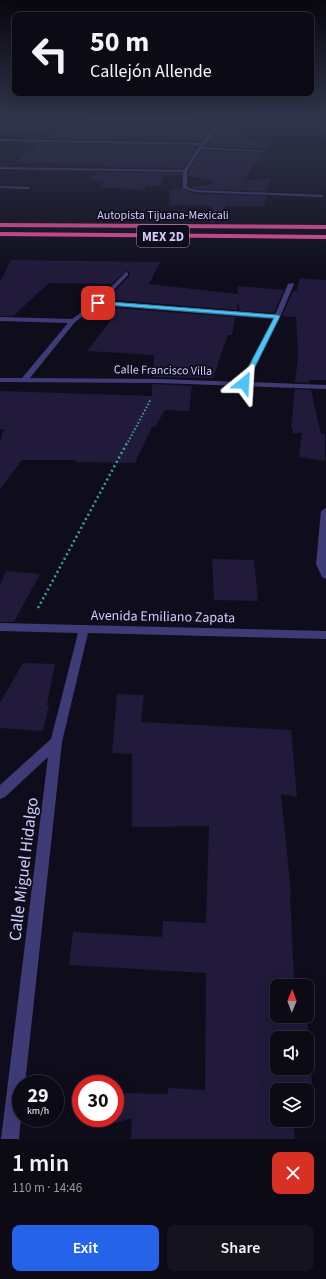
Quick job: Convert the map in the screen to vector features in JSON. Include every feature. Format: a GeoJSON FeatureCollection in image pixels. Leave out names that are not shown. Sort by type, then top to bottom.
{"type":"FeatureCollection","features":[{"type":"Feature","properties":{"kind":"highway","name":"Autopista Tijuana-Mexicali"},"geometry":{"type":"LineString","coordinates":[[0,225],[326,227]]}},
{"type":"Feature","properties":{"kind":"highway","name":"Autopista Tijuana-Mexicali"},"geometry":{"type":"LineString","coordinates":[[0,234],[326,237]]}},
{"type":"Feature","properties":{"kind":"street"},"geometry":{"type":"LineString","coordinates":[[133,170],[185,171],[185,188],[195,191],[322,196]]}},
{"type":"Feature","properties":{"kind":"street"},"geometry":{"type":"LineString","coordinates":[[0,187],[28,188]]}},
{"type":"Feature","properties":{"kind":"street"},"geometry":{"type":"LineString","coordinates":[[24,380],[73,322],[98,303],[126,274]]}},
{"type":"Feature","properties":{"kind":"street"},"geometry":{"type":"LineString","coordinates":[[244,383],[291,284]]}},
{"type":"Feature","properties":{"kind":"street"},"geometry":{"type":"LineString","coordinates":[[98,303],[277,316]]}},
{"type":"Feature","properties":{"kind":"street"},"geometry":{"type":"LineString","coordinates":[[0,319],[73,322]]}},
{"type":"Feature","properties":{"kind":"street","name":"Calle Francisco Villa"},"geometry":{"type":"LineString","coordinates":[[0,380],[160,381],[326,387]]}},
{"type":"Feature","properties":{"kind":"street"},"geometry":{"type":"LineString","coordinates":[[326,511],[321,564],[326,575]]}},
{"type":"Feature","properties":{"kind":"street","name":"Avenida Emiliano Zapata"},"geometry":{"type":"LineString","coordinates":[[0,627],[326,635]]}},
{"type":"Feature","properties":{"kind":"street","name":"Calle Miguel Hidalgo"},"geometry":{"type":"LineString","coordinates":[[10,1139],[56,742],[84,629]]}},
{"type":"Feature","properties":{"kind":"street"},"geometry":{"type":"LineString","coordinates":[[0,793],[56,742]]}},
{"type":"Feature","properties":{"kind":"path"},"geometry":{"type":"LineString","coordinates":[[28,627],[160,381]]}},
{"type":"Feature","properties":{"kind":"building"},"geometry":{"type":"Polygon","coordinates":[[[251,170],[244,181],[270,178],[267,191],[195,189],[191,187],[214,184],[214,181],[188,176],[188,171],[251,170]]]}},
{"type":"Feature","properties":{"kind":"building"},"geometry":{"type":"Polygon","coordinates":[[[97,172],[182,173],[182,175],[163,175],[161,186],[146,186],[145,189],[100,188],[104,181],[89,180],[97,172]]]}},
{"type":"Feature","properties":{"kind":"building"},"geometry":{"type":"Polygon","coordinates":[[[182,188],[195,194],[266,196],[264,206],[226,206],[214,223],[210,223],[212,206],[170,205],[169,189],[182,188]]]}},
{"type":"Feature","properties":{"kind":"building"},"geometry":{"type":"Polygon","coordinates":[[[11,260],[160,262],[149,284],[238,294],[237,286],[284,290],[274,313],[240,311],[238,301],[237,310],[115,300],[116,290],[130,275],[129,272],[126,271],[112,284],[49,283],[13,316],[0,316],[0,282],[11,260]]]}},
{"type":"Feature","properties":{"kind":"building"},"geometry":{"type":"Polygon","coordinates":[[[300,278],[326,280],[326,380],[309,380],[309,383],[295,382],[298,357],[296,317],[282,316],[293,291],[297,291],[300,278]]]}},
{"type":"Feature","properties":{"kind":"building"},"geometry":{"type":"Polygon","coordinates":[[[114,308],[235,317],[232,335],[228,335],[213,378],[153,377],[154,355],[87,351],[112,319],[114,308]]]}},
{"type":"Feature","properties":{"kind":"building"},"geometry":{"type":"Polygon","coordinates":[[[152,384],[192,386],[189,411],[165,410],[155,427],[152,427],[135,463],[75,462],[76,460],[22,460],[0,489],[0,441],[4,429],[0,429],[0,391],[152,396],[152,384]]]}},
{"type":"Feature","properties":{"kind":"building"},"geometry":{"type":"Polygon","coordinates":[[[295,389],[311,390],[321,434],[325,434],[325,461],[299,457],[302,433],[293,433],[293,428],[291,428],[295,389]]]}},
{"type":"Feature","properties":{"kind":"building"},"geometry":{"type":"Polygon","coordinates":[[[212,559],[254,560],[258,601],[214,600],[212,559]]]}},
{"type":"Feature","properties":{"kind":"building"},"geometry":{"type":"Polygon","coordinates":[[[6,571],[40,574],[14,622],[0,622],[0,585],[6,571]]]}},
{"type":"Feature","properties":{"kind":"building"},"geometry":{"type":"Polygon","coordinates":[[[23,663],[55,664],[47,705],[49,706],[43,731],[0,728],[0,703],[23,663]]]}},
{"type":"Feature","properties":{"kind":"building"},"geometry":{"type":"Polygon","coordinates":[[[117,694],[144,695],[141,722],[291,730],[297,797],[281,794],[291,892],[294,979],[270,979],[270,1023],[308,1023],[308,1031],[270,1031],[270,1075],[311,1075],[312,1083],[270,1083],[270,1127],[294,1127],[295,1139],[131,1139],[132,1118],[124,1120],[124,1093],[168,1094],[168,1088],[205,1090],[206,973],[69,965],[73,932],[162,937],[163,921],[206,923],[209,826],[132,827],[132,754],[112,753],[117,694]]]}},
{"type":"Feature","properties":{"kind":"route"},"geometry":{"type":"LineString","coordinates":[[98,303],[277,316],[244,383]]}}]}
